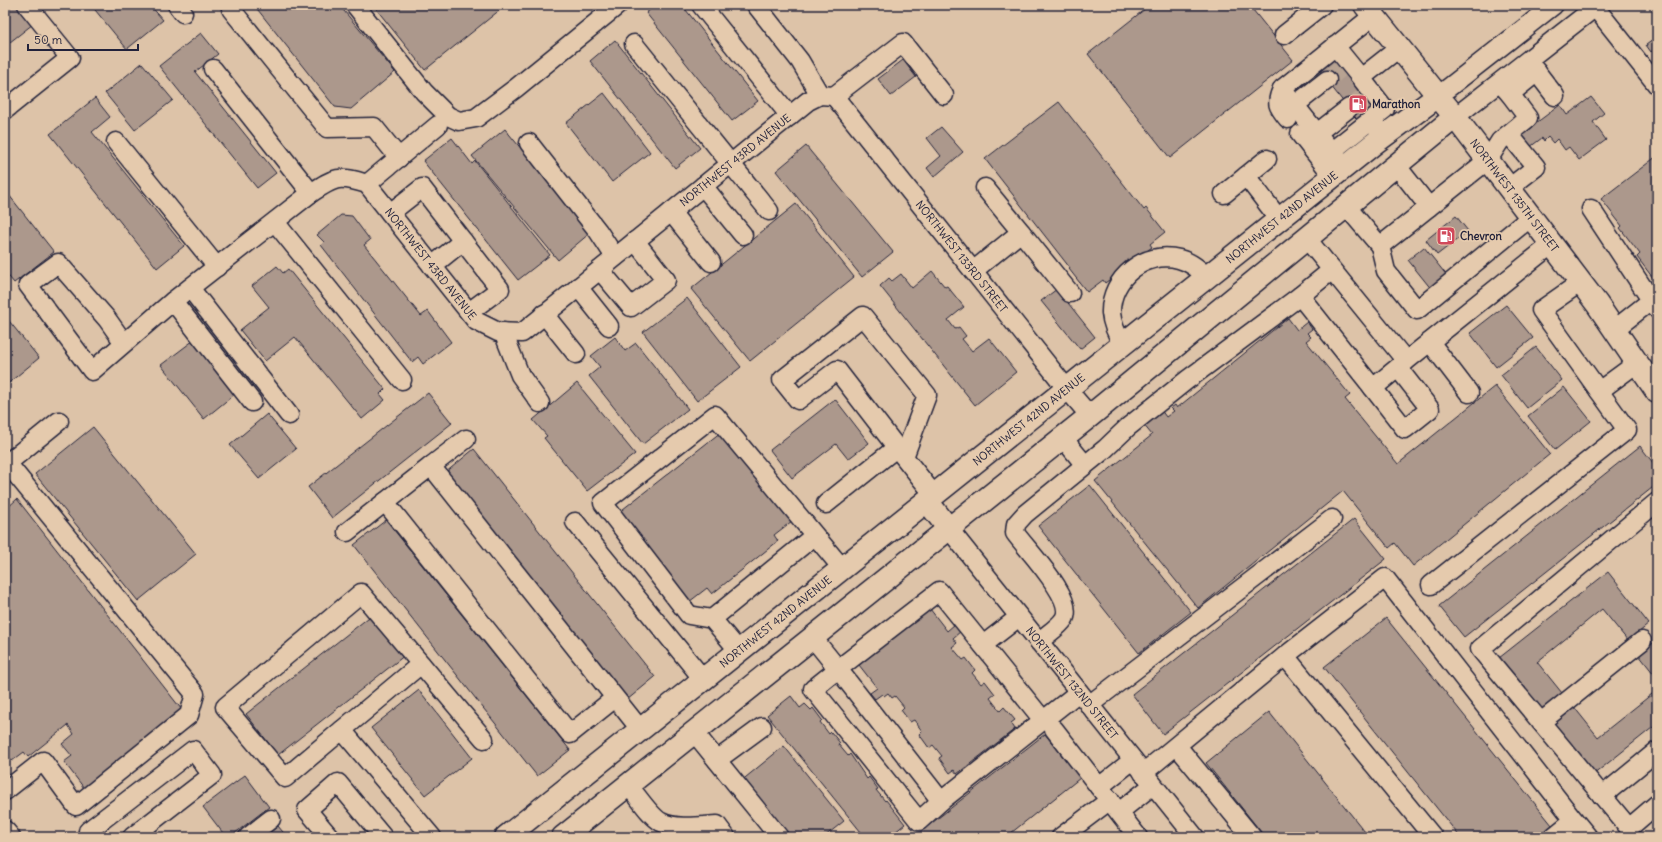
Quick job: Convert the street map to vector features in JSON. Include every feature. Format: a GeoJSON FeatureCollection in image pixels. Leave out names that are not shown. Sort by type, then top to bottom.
{"type":"FeatureCollection","features":[{"type":"Feature","properties":{"kind":"main road","name":"NORTHWEST 135TH STREET"},"geometry":{"type":"LineString","coordinates":[[1369,10],[1455,117],[1581,282],[1657,392]]}},
{"type":"Feature","properties":{"kind":"main road","name":"NORTHWEST 42ND AVENUE"},"geometry":{"type":"LineString","coordinates":[[506,837],[1280,219],[1336,165],[1378,128],[1438,96]]}},
{"type":"Feature","properties":{"kind":"main road"},"geometry":{"type":"LineString","coordinates":[[563,837],[1063,438],[1455,117]]}},
{"type":"Feature","properties":{"kind":"main road"},"geometry":{"type":"LineString","coordinates":[[930,498],[949,529]]}},
{"type":"Feature","properties":{"kind":"street"},"geometry":{"type":"LineString","coordinates":[[5,110],[70,58],[27,5]]}},
{"type":"Feature","properties":{"kind":"street"},"geometry":{"type":"LineString","coordinates":[[355,5],[424,92],[448,116],[459,121],[476,118],[516,88],[618,5]]}},
{"type":"Feature","properties":{"kind":"street"},"geometry":{"type":"LineString","coordinates":[[701,5],[790,116]]}},
{"type":"Feature","properties":{"kind":"street","name":"NORTHWEST 133RD STREET"},"geometry":{"type":"LineString","coordinates":[[756,5],[827,95],[973,271],[1090,416]]}},
{"type":"Feature","properties":{"kind":"street"},"geometry":{"type":"LineString","coordinates":[[1284,35],[1322,5]]}},
{"type":"Feature","properties":{"kind":"street","name":"NORTHWEST 42ND AVENUE"},"geometry":{"type":"LineString","coordinates":[[1438,96],[1554,5]]}},
{"type":"Feature","properties":{"kind":"street"},"geometry":{"type":"LineString","coordinates":[[1455,117],[1505,88],[1532,66],[1597,6],[1657,85]]}},
{"type":"Feature","properties":{"kind":"street"},"geometry":{"type":"LineString","coordinates":[[231,9],[327,128],[374,127],[399,158]]}},
{"type":"Feature","properties":{"kind":"street"},"geometry":{"type":"LineString","coordinates":[[1336,165],[1318,133],[1291,112],[1282,88],[1335,46],[1369,10]]}},
{"type":"Feature","properties":{"kind":"street","name":"NORTHWEST 43RD AVENUE"},"geometry":{"type":"LineString","coordinates":[[367,184],[476,321],[498,332],[522,333],[808,101],[827,95],[902,43],[944,95]]}},
{"type":"Feature","properties":{"kind":"street"},"geometry":{"type":"LineString","coordinates":[[634,44],[769,211]]}},
{"type":"Feature","properties":{"kind":"street"},"geometry":{"type":"LineString","coordinates":[[1335,46],[1345,65],[1385,109],[1378,128]]}},
{"type":"Feature","properties":{"kind":"street"},"geometry":{"type":"LineString","coordinates":[[1365,88],[1399,48]]}},
{"type":"Feature","properties":{"kind":"street"},"geometry":{"type":"LineString","coordinates":[[1532,66],[1555,96]]}},
{"type":"Feature","properties":{"kind":"street"},"geometry":{"type":"LineString","coordinates":[[213,69],[311,193]]}},
{"type":"Feature","properties":{"kind":"street"},"geometry":{"type":"LineString","coordinates":[[1291,112],[1326,80]]}},
{"type":"Feature","properties":{"kind":"street"},"geometry":{"type":"LineString","coordinates":[[1380,246],[1488,160],[1500,140],[1528,118],[1505,88]]}},
{"type":"Feature","properties":{"kind":"street"},"geometry":{"type":"LineString","coordinates":[[1318,133],[1349,108]]}},
{"type":"Feature","properties":{"kind":"street"},"geometry":{"type":"LineString","coordinates":[[124,343],[107,319],[58,263],[28,285],[92,371],[173,301],[311,193],[330,180],[348,178],[367,184],[438,125]]}},
{"type":"Feature","properties":{"kind":"street"},"geometry":{"type":"LineString","coordinates":[[1300,134],[1336,165]]}},
{"type":"Feature","properties":{"kind":"street"},"geometry":{"type":"LineString","coordinates":[[1509,134],[1536,167],[1509,188]]}},
{"type":"Feature","properties":{"kind":"street"},"geometry":{"type":"LineString","coordinates":[[116,142],[217,268]]}},
{"type":"Feature","properties":{"kind":"street"},"geometry":{"type":"LineString","coordinates":[[529,143],[598,231],[615,257]]}},
{"type":"Feature","properties":{"kind":"street"},"geometry":{"type":"LineString","coordinates":[[1224,194],[1267,159]]}},
{"type":"Feature","properties":{"kind":"street"},"geometry":{"type":"LineString","coordinates":[[1396,165],[1429,207]]}},
{"type":"Feature","properties":{"kind":"street"},"geometry":{"type":"LineString","coordinates":[[1246,176],[1280,219]]}},
{"type":"Feature","properties":{"kind":"street"},"geometry":{"type":"LineString","coordinates":[[704,186],[743,235]]}},
{"type":"Feature","properties":{"kind":"street"},"geometry":{"type":"LineString","coordinates":[[390,213],[422,188],[500,289],[469,312]]}},
{"type":"Feature","properties":{"kind":"street"},"geometry":{"type":"LineString","coordinates":[[986,188],[1070,293]]}},
{"type":"Feature","properties":{"kind":"street"},"geometry":{"type":"LineString","coordinates":[[1346,206],[1380,246],[1386,271],[1417,310],[1531,217]]}},
{"type":"Feature","properties":{"kind":"street"},"geometry":{"type":"LineString","coordinates":[[1591,209],[1655,302],[1614,329]]}},
{"type":"Feature","properties":{"kind":"street"},"geometry":{"type":"LineString","coordinates":[[671,212],[711,262]]}},
{"type":"Feature","properties":{"kind":"street"},"geometry":{"type":"LineString","coordinates":[[275,222],[402,380]]}},
{"type":"Feature","properties":{"kind":"street"},"geometry":{"type":"LineString","coordinates":[[973,271],[1021,232]]}},
{"type":"Feature","properties":{"kind":"street"},"geometry":{"type":"LineString","coordinates":[[1300,296],[1405,428],[1430,409],[1402,365],[1332,270],[1306,239]]}},
{"type":"Feature","properties":{"kind":"street"},"geometry":{"type":"LineString","coordinates":[[432,266],[463,241]]}},
{"type":"Feature","properties":{"kind":"street"},"geometry":{"type":"LineString","coordinates":[[600,270],[631,307],[666,280],[635,241]]}},
{"type":"Feature","properties":{"kind":"street"},"geometry":{"type":"LineString","coordinates":[[1373,388],[1552,244]]}},
{"type":"Feature","properties":{"kind":"street"},"geometry":{"type":"LineString","coordinates":[[1123,345],[1114,330],[1111,313],[1113,297],[1120,281],[1132,269],[1146,260],[1162,257],[1179,259],[1195,266],[1207,277]]}},
{"type":"Feature","properties":{"kind":"street"},"geometry":{"type":"LineString","coordinates":[[1039,642],[1064,618],[1066,607],[1060,591],[1015,533],[1016,524],[1025,514],[1085,466],[1128,427],[1187,380],[1300,296],[1332,270]]}},
{"type":"Feature","properties":{"kind":"street"},"geometry":{"type":"LineString","coordinates":[[1431,585],[1627,430],[1541,310],[1581,282]]}},
{"type":"Feature","properties":{"kind":"street"},"geometry":{"type":"LineString","coordinates":[[578,287],[610,326]]}},
{"type":"Feature","properties":{"kind":"street"},"geometry":{"type":"LineString","coordinates":[[190,288],[289,415]]}},
{"type":"Feature","properties":{"kind":"street"},"geometry":{"type":"LineString","coordinates":[[173,301],[252,402]]}},
{"type":"Feature","properties":{"kind":"street"},"geometry":{"type":"LineString","coordinates":[[544,314],[576,354]]}},
{"type":"Feature","properties":{"kind":"street"},"geometry":{"type":"LineString","coordinates":[[826,504],[900,453],[927,395],[863,316],[782,380],[798,400],[837,370],[900,453],[930,498]]}},
{"type":"Feature","properties":{"kind":"street"},"geometry":{"type":"LineString","coordinates":[[503,332],[520,375],[540,403]]}},
{"type":"Feature","properties":{"kind":"street"},"geometry":{"type":"LineString","coordinates":[[1430,342],[1469,392]]}},
{"type":"Feature","properties":{"kind":"street"},"geometry":{"type":"LineString","coordinates":[[1599,391],[1637,363]]}},
{"type":"Feature","properties":{"kind":"street"},"geometry":{"type":"LineString","coordinates":[[739,651],[712,619],[689,615],[603,504],[715,415],[842,568]]}},
{"type":"Feature","properties":{"kind":"street"},"geometry":{"type":"LineString","coordinates":[[5,792],[43,762],[76,806],[189,715],[195,694],[6,464],[60,421]]}},
{"type":"Feature","properties":{"kind":"street"},"geometry":{"type":"LineString","coordinates":[[1063,438],[1085,466]]}},
{"type":"Feature","properties":{"kind":"street"},"geometry":{"type":"LineString","coordinates":[[347,532],[466,439]]}},
{"type":"Feature","properties":{"kind":"street"},"geometry":{"type":"LineString","coordinates":[[431,466],[640,729]]}},
{"type":"Feature","properties":{"kind":"street"},"geometry":{"type":"LineString","coordinates":[[385,502],[570,734],[615,698]]}},
{"type":"Feature","properties":{"kind":"street"},"geometry":{"type":"LineString","coordinates":[[1657,502],[1480,649],[1629,828],[1657,804]]}},
{"type":"Feature","properties":{"kind":"street"},"geometry":{"type":"LineString","coordinates":[[1138,837],[1109,799],[1048,724],[939,591],[813,689],[919,821],[941,801],[1048,724],[1084,699],[1332,519]]}},
{"type":"Feature","properties":{"kind":"street"},"geometry":{"type":"LineString","coordinates":[[575,522],[703,679]]}},
{"type":"Feature","properties":{"kind":"street","name":"NORTHWEST 132ND STREET"},"geometry":{"type":"LineString","coordinates":[[949,529],[1195,837]]}},
{"type":"Feature","properties":{"kind":"street"},"geometry":{"type":"LineString","coordinates":[[712,619],[814,536]]}},
{"type":"Feature","properties":{"kind":"street"},"geometry":{"type":"LineString","coordinates":[[1061,837],[1177,746],[1285,656],[1385,578],[1588,837]]}},
{"type":"Feature","properties":{"kind":"street"},"geometry":{"type":"LineString","coordinates":[[421,664],[285,778],[225,707],[361,592],[484,739]]}},
{"type":"Feature","properties":{"kind":"street"},"geometry":{"type":"LineString","coordinates":[[983,645],[1019,617]]}},
{"type":"Feature","properties":{"kind":"street"},"geometry":{"type":"LineString","coordinates":[[812,638],[941,801]]}},
{"type":"Feature","properties":{"kind":"street"},"geometry":{"type":"LineString","coordinates":[[1541,722],[1642,641]]}},
{"type":"Feature","properties":{"kind":"street"},"geometry":{"type":"LineString","coordinates":[[1285,656],[1433,837]]}},
{"type":"Feature","properties":{"kind":"street"},"geometry":{"type":"LineString","coordinates":[[717,760],[762,727]]}},
{"type":"Feature","properties":{"kind":"street"},"geometry":{"type":"LineString","coordinates":[[342,730],[424,834]]}},
{"type":"Feature","properties":{"kind":"street"},"geometry":{"type":"LineString","coordinates":[[694,732],[779,837]]}},
{"type":"Feature","properties":{"kind":"street"},"geometry":{"type":"LineString","coordinates":[[1177,746],[1252,837]]}},
{"type":"Feature","properties":{"kind":"street"},"geometry":{"type":"LineString","coordinates":[[93,837],[88,830],[192,750],[212,775],[132,837]]}},
{"type":"Feature","properties":{"kind":"street"},"geometry":{"type":"LineString","coordinates":[[1602,796],[1657,751]]}},
{"type":"Feature","properties":{"kind":"street"},"geometry":{"type":"LineString","coordinates":[[1109,799],[1143,773]]}},
{"type":"Feature","properties":{"kind":"street"},"geometry":{"type":"LineString","coordinates":[[330,837],[307,810],[338,783],[383,837]]}},
{"type":"Feature","properties":{"kind":"street"},"geometry":{"type":"LineString","coordinates":[[628,785],[660,821],[669,825],[717,825],[726,837]]}},
{"type":"Feature","properties":{"kind":"street"},"geometry":{"type":"LineString","coordinates":[[248,837],[271,819]]}},
{"type":"Feature","properties":{"kind":"street"},"geometry":{"type":"LineString","coordinates":[[1553,837],[1574,820]]}},
{"type":"Feature","properties":{"kind":"street"},"geometry":{"type":"LineString","coordinates":[[5,830],[11,837]]}},
{"type":"Feature","properties":{"kind":"building"},"geometry":{"type":"Polygon","coordinates":[[[5,5],[18,5],[33,24],[5,46],[5,5]]]}},
{"type":"Feature","properties":{"kind":"building"},"geometry":{"type":"Polygon","coordinates":[[[91,5],[150,5],[163,20],[127,49],[91,5]]]}},
{"type":"Feature","properties":{"kind":"building"},"geometry":{"type":"Polygon","coordinates":[[[254,5],[339,5],[395,72],[351,109],[335,107],[254,5]]]}},
{"type":"Feature","properties":{"kind":"building"},"geometry":{"type":"Polygon","coordinates":[[[373,5],[506,5],[425,70],[373,5]]]}},
{"type":"Feature","properties":{"kind":"building"},"geometry":{"type":"Polygon","coordinates":[[[656,5],[682,5],[758,101],[732,121],[646,13],[656,5]]]}},
{"type":"Feature","properties":{"kind":"building"},"geometry":{"type":"Polygon","coordinates":[[[1150,5],[1249,5],[1293,60],[1170,158],[1088,54],[1150,5]]]}},
{"type":"Feature","properties":{"kind":"building"},"geometry":{"type":"Polygon","coordinates":[[[201,33],[218,54],[195,72],[276,173],[257,188],[159,66],[201,33]]]}},
{"type":"Feature","properties":{"kind":"building"},"geometry":{"type":"Polygon","coordinates":[[[1657,37],[1657,47],[1651,52],[1646,45],[1657,37]]]}},
{"type":"Feature","properties":{"kind":"building"},"geometry":{"type":"Polygon","coordinates":[[[615,40],[700,148],[675,168],[590,61],[615,40]]]}},
{"type":"Feature","properties":{"kind":"building"},"geometry":{"type":"Polygon","coordinates":[[[1333,56],[1375,109],[1359,122],[1317,68],[1333,56]]]}},
{"type":"Feature","properties":{"kind":"building"},"geometry":{"type":"Polygon","coordinates":[[[903,60],[916,77],[891,96],[878,79],[903,60]]]}},
{"type":"Feature","properties":{"kind":"building"},"geometry":{"type":"Polygon","coordinates":[[[142,63],[173,100],[135,130],[105,93],[142,63]]]}},
{"type":"Feature","properties":{"kind":"building"},"geometry":{"type":"Polygon","coordinates":[[[604,93],[650,152],[612,182],[566,123],[604,93]]]}},
{"type":"Feature","properties":{"kind":"building"},"geometry":{"type":"Polygon","coordinates":[[[1591,97],[1604,113],[1593,122],[1606,140],[1579,160],[1569,147],[1565,150],[1557,139],[1553,143],[1548,137],[1544,141],[1542,138],[1530,147],[1521,136],[1560,105],[1567,115],[1591,97]]]}},
{"type":"Feature","properties":{"kind":"building"},"geometry":{"type":"Polygon","coordinates":[[[95,98],[110,117],[92,132],[184,246],[157,268],[50,134],[95,98]]]}},
{"type":"Feature","properties":{"kind":"building"},"geometry":{"type":"Polygon","coordinates":[[[1059,102],[1144,210],[1146,208],[1165,232],[1150,244],[1152,247],[1105,283],[1103,280],[1087,292],[985,159],[1059,102]]]}},
{"type":"Feature","properties":{"kind":"building"},"geometry":{"type":"Polygon","coordinates":[[[941,127],[963,152],[934,177],[927,168],[941,156],[927,138],[941,127]]]}},
{"type":"Feature","properties":{"kind":"building"},"geometry":{"type":"Polygon","coordinates":[[[505,129],[590,233],[558,260],[472,156],[505,129]]]}},
{"type":"Feature","properties":{"kind":"building"},"geometry":{"type":"Polygon","coordinates":[[[452,138],[472,164],[475,161],[550,255],[518,280],[423,161],[452,138]]]}},
{"type":"Feature","properties":{"kind":"building"},"geometry":{"type":"Polygon","coordinates":[[[806,146],[893,252],[862,277],[776,171],[806,146]]]}},
{"type":"Feature","properties":{"kind":"building"},"geometry":{"type":"Polygon","coordinates":[[[1657,156],[1656,282],[1637,257],[1640,254],[1620,228],[1622,226],[1601,199],[1657,156]]]}},
{"type":"Feature","properties":{"kind":"building"},"geometry":{"type":"Polygon","coordinates":[[[5,190],[54,252],[14,283],[5,272],[5,190]]]}},
{"type":"Feature","properties":{"kind":"building"},"geometry":{"type":"Polygon","coordinates":[[[796,204],[854,277],[750,361],[691,289],[796,204]]]}},
{"type":"Feature","properties":{"kind":"building"},"geometry":{"type":"Polygon","coordinates":[[[341,215],[352,216],[370,240],[364,245],[421,316],[428,311],[451,342],[423,364],[418,357],[412,362],[321,245],[324,242],[317,235],[341,215]]]}},
{"type":"Feature","properties":{"kind":"building"},"geometry":{"type":"Polygon","coordinates":[[[1456,216],[1468,231],[1437,255],[1426,240],[1456,216]]]}},
{"type":"Feature","properties":{"kind":"building"},"geometry":{"type":"Polygon","coordinates":[[[1424,247],[1448,277],[1432,290],[1408,260],[1424,247]]]}},
{"type":"Feature","properties":{"kind":"building"},"geometry":{"type":"Polygon","coordinates":[[[277,266],[283,273],[288,269],[385,389],[380,394],[385,400],[362,419],[295,337],[265,361],[240,330],[269,307],[252,286],[277,266]]]}},
{"type":"Feature","properties":{"kind":"building"},"geometry":{"type":"Polygon","coordinates":[[[932,271],[945,287],[947,286],[964,307],[948,320],[955,329],[959,327],[966,336],[962,339],[972,351],[989,338],[1016,372],[975,405],[880,286],[889,278],[892,281],[901,274],[912,288],[932,271]]]}},
{"type":"Feature","properties":{"kind":"building"},"geometry":{"type":"Polygon","coordinates":[[[1057,289],[1095,337],[1080,349],[1041,301],[1057,289]]]}},
{"type":"Feature","properties":{"kind":"building"},"geometry":{"type":"Polygon","coordinates":[[[687,298],[741,367],[697,401],[643,332],[687,298]]]}},
{"type":"Feature","properties":{"kind":"building"},"geometry":{"type":"Polygon","coordinates":[[[1506,305],[1533,338],[1496,367],[1470,333],[1506,305]]]}},
{"type":"Feature","properties":{"kind":"building"},"geometry":{"type":"Polygon","coordinates":[[[5,316],[39,358],[5,386],[5,316]]]}},
{"type":"Feature","properties":{"kind":"building"},"geometry":{"type":"Polygon","coordinates":[[[1288,318],[1297,330],[1307,322],[1312,329],[1307,333],[1311,337],[1306,341],[1350,395],[1345,399],[1398,464],[1495,386],[1550,454],[1413,566],[1395,543],[1389,548],[1343,491],[1198,608],[1095,481],[1152,435],[1143,424],[1161,410],[1166,417],[1174,411],[1171,408],[1175,405],[1177,408],[1288,318]]]}},
{"type":"Feature","properties":{"kind":"building"},"geometry":{"type":"Polygon","coordinates":[[[615,337],[625,351],[636,343],[688,409],[643,444],[589,376],[600,367],[591,356],[615,337]]]}},
{"type":"Feature","properties":{"kind":"building"},"geometry":{"type":"Polygon","coordinates":[[[194,340],[236,393],[204,419],[161,365],[194,340]]]}},
{"type":"Feature","properties":{"kind":"building"},"geometry":{"type":"Polygon","coordinates":[[[1536,347],[1562,380],[1527,408],[1501,375],[1536,347]]]}},
{"type":"Feature","properties":{"kind":"building"},"geometry":{"type":"Polygon","coordinates":[[[577,383],[635,454],[587,491],[544,438],[547,436],[533,420],[577,383]]]}},
{"type":"Feature","properties":{"kind":"building"},"geometry":{"type":"Polygon","coordinates":[[[1564,387],[1591,421],[1555,450],[1528,416],[1564,387]]]}},
{"type":"Feature","properties":{"kind":"building"},"geometry":{"type":"Polygon","coordinates":[[[428,393],[452,423],[332,518],[308,487],[428,393]]]}},
{"type":"Feature","properties":{"kind":"building"},"geometry":{"type":"Polygon","coordinates":[[[835,399],[869,443],[848,459],[836,444],[792,478],[770,450],[835,399]]]}},
{"type":"Feature","properties":{"kind":"building"},"geometry":{"type":"Polygon","coordinates":[[[267,414],[296,449],[259,479],[230,445],[267,414]]]}},
{"type":"Feature","properties":{"kind":"building"},"geometry":{"type":"Polygon","coordinates":[[[93,427],[196,554],[138,601],[35,474],[93,427]]]}},
{"type":"Feature","properties":{"kind":"building"},"geometry":{"type":"Polygon","coordinates":[[[721,432],[792,521],[774,535],[778,541],[712,594],[707,588],[689,602],[618,513],[721,432]]]}},
{"type":"Feature","properties":{"kind":"building"},"geometry":{"type":"Polygon","coordinates":[[[1640,446],[1657,468],[1657,484],[1464,637],[1439,606],[1640,446]]]}},
{"type":"Feature","properties":{"kind":"building"},"geometry":{"type":"Polygon","coordinates":[[[474,449],[655,677],[627,700],[445,473],[474,449]]]}},
{"type":"Feature","properties":{"kind":"building"},"geometry":{"type":"Polygon","coordinates":[[[1090,485],[1191,612],[1139,653],[1038,526],[1090,485]]]}},
{"type":"Feature","properties":{"kind":"building"},"geometry":{"type":"Polygon","coordinates":[[[17,499],[182,710],[84,788],[64,762],[72,756],[62,744],[74,734],[68,725],[28,757],[24,752],[12,761],[5,753],[5,510],[17,499]]]}},
{"type":"Feature","properties":{"kind":"building"},"geometry":{"type":"Polygon","coordinates":[[[1354,519],[1386,559],[1163,734],[1132,694],[1354,519]]]}},
{"type":"Feature","properties":{"kind":"building"},"geometry":{"type":"Polygon","coordinates":[[[386,520],[570,750],[537,776],[354,545],[386,520]]]}},
{"type":"Feature","properties":{"kind":"building"},"geometry":{"type":"Polygon","coordinates":[[[1608,572],[1649,624],[1628,641],[1602,609],[1537,662],[1562,693],[1541,710],[1499,658],[1608,572]]]}},
{"type":"Feature","properties":{"kind":"building"},"geometry":{"type":"Polygon","coordinates":[[[930,609],[947,631],[955,624],[961,631],[953,638],[957,643],[952,647],[963,660],[966,658],[975,670],[972,673],[981,684],[985,681],[995,694],[990,698],[1000,711],[1004,707],[1015,720],[1011,723],[1015,729],[957,774],[954,770],[950,773],[939,758],[942,756],[933,745],[929,748],[919,734],[922,731],[914,720],[910,722],[901,710],[904,707],[895,696],[892,698],[888,693],[884,696],[882,694],[875,699],[870,693],[877,688],[859,665],[930,609]]]}},
{"type":"Feature","properties":{"kind":"building"},"geometry":{"type":"Polygon","coordinates":[[[373,614],[405,655],[278,755],[246,714],[373,614]]]}},
{"type":"Feature","properties":{"kind":"building"},"geometry":{"type":"Polygon","coordinates":[[[1386,618],[1552,825],[1538,837],[1460,837],[1324,667],[1386,618]]]}},
{"type":"Feature","properties":{"kind":"building"},"geometry":{"type":"Polygon","coordinates":[[[1657,640],[1657,678],[1639,655],[1657,640]]]}},
{"type":"Feature","properties":{"kind":"building"},"geometry":{"type":"Polygon","coordinates":[[[419,690],[472,758],[425,795],[371,728],[419,690]]]}},
{"type":"Feature","properties":{"kind":"building"},"geometry":{"type":"Polygon","coordinates":[[[1657,690],[1657,724],[1593,775],[1553,723],[1574,707],[1598,737],[1657,690]]]}},
{"type":"Feature","properties":{"kind":"building"},"geometry":{"type":"Polygon","coordinates":[[[791,696],[800,708],[805,704],[811,710],[813,708],[822,720],[820,722],[829,734],[831,732],[840,743],[838,744],[848,756],[850,754],[867,779],[869,777],[878,789],[876,790],[905,824],[889,837],[865,837],[767,715],[791,696]]]}},
{"type":"Feature","properties":{"kind":"building"},"geometry":{"type":"Polygon","coordinates":[[[1269,712],[1369,837],[1265,837],[1206,763],[1269,712]]]}},
{"type":"Feature","properties":{"kind":"building"},"geometry":{"type":"Polygon","coordinates":[[[1045,734],[1080,778],[1006,837],[914,837],[1045,734]]]}},
{"type":"Feature","properties":{"kind":"building"},"geometry":{"type":"Polygon","coordinates":[[[784,746],[844,821],[824,837],[785,837],[740,782],[784,746]]]}},
{"type":"Feature","properties":{"kind":"building"},"geometry":{"type":"Polygon","coordinates":[[[245,775],[269,807],[230,837],[226,837],[203,807],[245,775]]]}},
{"type":"Feature","properties":{"kind":"building"},"geometry":{"type":"Polygon","coordinates":[[[278,826],[287,837],[265,837],[278,826]]]}},
{"type":"Feature","properties":{"kind":"tunnel"},"geometry":{"type":"LineString","coordinates":[[1327,80],[1342,67]]}},
{"type":"Feature","properties":{"kind":"tunnel"},"geometry":{"type":"LineString","coordinates":[[1349,108],[1365,96]]}},
{"type":"Feature","properties":{"kind":"place","name":"Marathon"},"geometry":{"type":"Point","coordinates":[1358,104]}},
{"type":"Feature","properties":{"kind":"place","name":"Chevron"},"geometry":{"type":"Point","coordinates":[1446,236]}}]}
